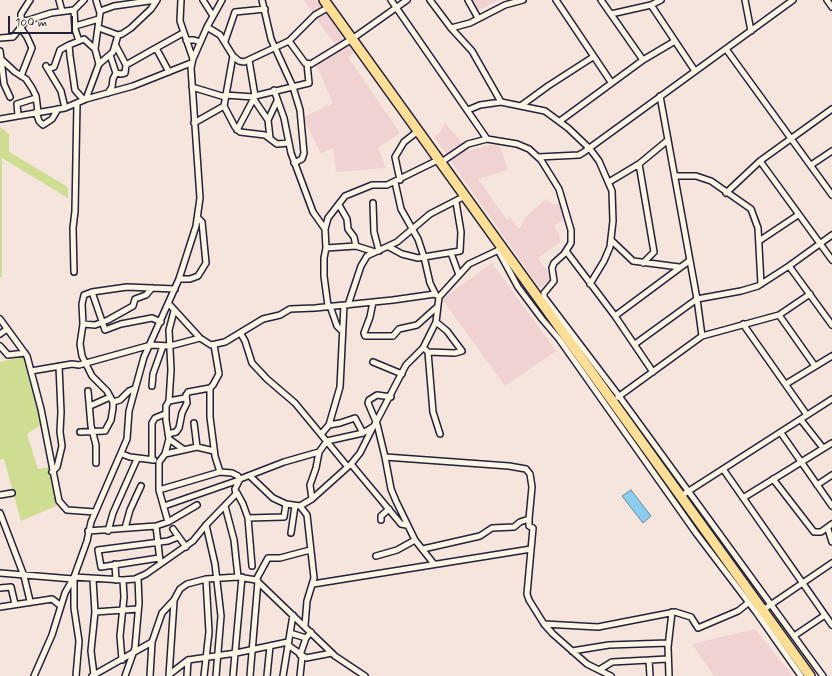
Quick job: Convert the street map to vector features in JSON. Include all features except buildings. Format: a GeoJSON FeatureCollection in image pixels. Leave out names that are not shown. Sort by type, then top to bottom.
{"type":"FeatureCollection","features":[{"type":"Feature","properties":{"kind":"highway"},"geometry":{"type":"LineString","coordinates":[[327,3],[439,162],[465,196],[500,249],[616,399],[685,494],[762,610],[810,676]]}},
{"type":"Feature","properties":{"kind":"street"},"geometry":{"type":"LineString","coordinates":[[26,21],[21,19],[21,14],[30,0]]}},
{"type":"Feature","properties":{"kind":"street"},"geometry":{"type":"LineString","coordinates":[[59,0],[62,11]]}},
{"type":"Feature","properties":{"kind":"street"},"geometry":{"type":"LineString","coordinates":[[0,38],[12,38],[26,21],[62,11],[74,10],[84,0]]}},
{"type":"Feature","properties":{"kind":"street"},"geometry":{"type":"LineString","coordinates":[[96,0],[100,11],[99,28],[95,49],[100,64]]}},
{"type":"Feature","properties":{"kind":"street"},"geometry":{"type":"LineString","coordinates":[[100,11],[114,6],[156,0]]}},
{"type":"Feature","properties":{"kind":"street"},"geometry":{"type":"LineString","coordinates":[[99,28],[118,35],[124,33],[151,9],[156,0]]}},
{"type":"Feature","properties":{"kind":"street"},"geometry":{"type":"LineString","coordinates":[[34,676],[52,635],[60,606],[74,578],[95,512],[122,454],[127,439],[129,411],[134,389],[145,355],[151,345],[180,280],[198,218],[200,198],[194,123],[192,61],[180,21],[180,0]]}},
{"type":"Feature","properties":{"kind":"street"},"geometry":{"type":"LineString","coordinates":[[203,0],[213,16]]}},
{"type":"Feature","properties":{"kind":"street"},"geometry":{"type":"LineString","coordinates":[[0,119],[64,108],[169,72],[192,61],[207,27],[222,0]]}},
{"type":"Feature","properties":{"kind":"street"},"geometry":{"type":"LineString","coordinates":[[262,0],[270,36],[293,87],[300,110],[304,151],[302,159],[294,163]]}},
{"type":"Feature","properties":{"kind":"street"},"geometry":{"type":"LineString","coordinates":[[390,0],[487,139]]}},
{"type":"Feature","properties":{"kind":"street"},"geometry":{"type":"LineString","coordinates":[[307,64],[311,64],[352,39],[407,0]]}},
{"type":"Feature","properties":{"kind":"street"},"geometry":{"type":"LineString","coordinates":[[430,0],[451,28],[472,51],[501,102]]}},
{"type":"Feature","properties":{"kind":"street"},"geometry":{"type":"LineString","coordinates":[[468,0],[478,18]]}},
{"type":"Feature","properties":{"kind":"street"},"geometry":{"type":"LineString","coordinates":[[451,28],[470,23],[505,5],[523,0]]}},
{"type":"Feature","properties":{"kind":"street"},"geometry":{"type":"LineString","coordinates":[[556,0],[611,82]]}},
{"type":"Feature","properties":{"kind":"street"},"geometry":{"type":"LineString","coordinates":[[601,0],[643,60]]}},
{"type":"Feature","properties":{"kind":"street"},"geometry":{"type":"LineString","coordinates":[[611,14],[661,0]]}},
{"type":"Feature","properties":{"kind":"street"},"geometry":{"type":"LineString","coordinates":[[745,0],[751,31]]}},
{"type":"Feature","properties":{"kind":"street"},"geometry":{"type":"LineString","coordinates":[[538,157],[579,155],[590,149],[660,96],[793,0]]}},
{"type":"Feature","properties":{"kind":"street"},"geometry":{"type":"LineString","coordinates":[[827,0],[832,7]]}},
{"type":"Feature","properties":{"kind":"street"},"geometry":{"type":"LineString","coordinates":[[207,27],[220,35],[233,56],[241,62],[249,60],[274,46],[289,41],[300,28],[310,22],[327,3]]}},
{"type":"Feature","properties":{"kind":"street"},"geometry":{"type":"LineString","coordinates":[[651,4],[695,71]]}},
{"type":"Feature","properties":{"kind":"street"},"geometry":{"type":"LineString","coordinates":[[224,41],[235,12],[265,8]]}},
{"type":"Feature","properties":{"kind":"street"},"geometry":{"type":"LineString","coordinates":[[74,10],[75,26],[79,41]]}},
{"type":"Feature","properties":{"kind":"street"},"geometry":{"type":"LineString","coordinates":[[75,26],[99,19]]}},
{"type":"Feature","properties":{"kind":"street"},"geometry":{"type":"LineString","coordinates":[[21,28],[32,48],[21,76]]}},
{"type":"Feature","properties":{"kind":"street"},"geometry":{"type":"LineString","coordinates":[[126,66],[184,33]]}},
{"type":"Feature","properties":{"kind":"street"},"geometry":{"type":"LineString","coordinates":[[85,100],[100,64],[110,55],[116,46],[118,35]]}},
{"type":"Feature","properties":{"kind":"street"},"geometry":{"type":"LineString","coordinates":[[64,108],[61,91],[47,67],[54,67],[60,50],[84,39],[95,49]]}},
{"type":"Feature","properties":{"kind":"street"},"geometry":{"type":"LineString","coordinates":[[186,40],[200,42]]}},
{"type":"Feature","properties":{"kind":"street"},"geometry":{"type":"LineString","coordinates":[[192,87],[225,96],[254,97],[274,90],[309,83],[307,64],[289,41]]}},
{"type":"Feature","properties":{"kind":"street"},"geometry":{"type":"LineString","coordinates":[[560,121],[611,82],[643,60],[675,41]]}},
{"type":"Feature","properties":{"kind":"street"},"geometry":{"type":"LineString","coordinates":[[69,46],[75,90],[85,100]]}},
{"type":"Feature","properties":{"kind":"street"},"geometry":{"type":"LineString","coordinates":[[116,46],[126,66],[124,73],[116,73]]}},
{"type":"Feature","properties":{"kind":"street"},"geometry":{"type":"LineString","coordinates":[[156,48],[169,72]]}},
{"type":"Feature","properties":{"kind":"street"},"geometry":{"type":"LineString","coordinates":[[726,48],[832,195]]}},
{"type":"Feature","properties":{"kind":"street"},"geometry":{"type":"LineString","coordinates":[[0,51],[4,84],[10,97]]}},
{"type":"Feature","properties":{"kind":"street"},"geometry":{"type":"LineString","coordinates":[[107,94],[112,87],[113,79],[116,73],[110,55]]}},
{"type":"Feature","properties":{"kind":"street"},"geometry":{"type":"LineString","coordinates":[[233,56],[224,106],[237,130],[240,132],[261,134],[270,138],[277,144],[289,143]]}},
{"type":"Feature","properties":{"kind":"street"},"geometry":{"type":"LineString","coordinates":[[522,105],[593,57]]}},
{"type":"Feature","properties":{"kind":"street"},"geometry":{"type":"LineString","coordinates":[[1,59],[28,81],[36,98],[39,121],[43,125],[52,119],[58,109]]}},
{"type":"Feature","properties":{"kind":"street"},"geometry":{"type":"LineString","coordinates":[[249,60],[254,97],[268,120],[270,138]]}},
{"type":"Feature","properties":{"kind":"street"},"geometry":{"type":"LineString","coordinates":[[274,90],[284,118],[294,163],[315,215],[325,229]]}},
{"type":"Feature","properties":{"kind":"street"},"geometry":{"type":"LineString","coordinates":[[660,96],[697,299],[702,336]]}},
{"type":"Feature","properties":{"kind":"street"},"geometry":{"type":"LineString","coordinates":[[237,130],[254,97]]}},
{"type":"Feature","properties":{"kind":"street"},"geometry":{"type":"LineString","coordinates":[[18,115],[17,104],[36,98]]}},
{"type":"Feature","properties":{"kind":"street"},"geometry":{"type":"LineString","coordinates":[[268,120],[277,101]]}},
{"type":"Feature","properties":{"kind":"street"},"geometry":{"type":"LineString","coordinates":[[468,110],[480,105],[501,102],[522,105],[545,111],[560,121],[590,149],[602,167],[609,182],[614,211],[611,240],[604,261],[590,284]]}},
{"type":"Feature","properties":{"kind":"street"},"geometry":{"type":"LineString","coordinates":[[74,272],[73,228],[75,211],[77,103]]}},
{"type":"Feature","properties":{"kind":"street"},"geometry":{"type":"LineString","coordinates":[[194,123],[224,106]]}},
{"type":"Feature","properties":{"kind":"street"},"geometry":{"type":"LineString","coordinates":[[726,193],[760,161],[832,109]]}},
{"type":"Feature","properties":{"kind":"street"},"geometry":{"type":"LineString","coordinates":[[297,506],[312,499],[349,465],[360,452],[391,397],[402,374],[411,359],[423,348],[436,322],[437,295],[430,283],[424,257],[412,229],[401,209],[397,181],[395,156],[404,142],[418,131]]}},
{"type":"Feature","properties":{"kind":"street"},"geometry":{"type":"LineString","coordinates":[[342,330],[337,326],[329,306],[324,276],[324,258],[326,248],[325,229],[328,218],[339,205],[343,197],[372,185],[386,186],[439,162],[468,144],[487,139],[517,144],[529,149],[538,157],[559,189],[571,228],[571,243],[566,251],[554,263],[552,268],[554,282],[544,293],[544,297],[616,399],[702,336],[779,315],[810,294]]}},
{"type":"Feature","properties":{"kind":"street"},"geometry":{"type":"LineString","coordinates":[[609,182],[639,164],[668,140]]}},
{"type":"Feature","properties":{"kind":"street"},"geometry":{"type":"LineString","coordinates":[[811,165],[832,151]]}},
{"type":"Feature","properties":{"kind":"street"},"geometry":{"type":"LineString","coordinates":[[760,161],[832,260]]}},
{"type":"Feature","properties":{"kind":"street"},"geometry":{"type":"LineString","coordinates":[[639,164],[654,252],[643,263]]}},
{"type":"Feature","properties":{"kind":"street"},"geometry":{"type":"LineString","coordinates":[[675,176],[696,176],[711,181],[726,193],[751,209],[758,228],[761,284]]}},
{"type":"Feature","properties":{"kind":"street"},"geometry":{"type":"LineString","coordinates":[[322,433],[328,425],[341,378],[342,330],[346,305],[361,266],[368,256],[389,247],[430,214],[456,202],[465,196]]}},
{"type":"Feature","properties":{"kind":"street"},"geometry":{"type":"LineString","coordinates":[[389,247],[413,258],[460,251],[460,215],[456,202]]}},
{"type":"Feature","properties":{"kind":"street"},"geometry":{"type":"LineString","coordinates":[[373,203],[374,234],[377,252]]}},
{"type":"Feature","properties":{"kind":"street"},"geometry":{"type":"LineString","coordinates":[[339,205],[347,219],[348,229],[354,237],[356,246]]}},
{"type":"Feature","properties":{"kind":"street"},"geometry":{"type":"LineString","coordinates":[[759,241],[798,215]]}},
{"type":"Feature","properties":{"kind":"street"},"geometry":{"type":"LineString","coordinates":[[180,280],[198,276],[206,263],[202,222],[198,218]]}},
{"type":"Feature","properties":{"kind":"street"},"geometry":{"type":"LineString","coordinates":[[635,344],[697,299],[741,291],[761,284],[832,235]]}},
{"type":"Feature","properties":{"kind":"street"},"geometry":{"type":"LineString","coordinates":[[611,240],[633,262],[679,267]]}},
{"type":"Feature","properties":{"kind":"street"},"geometry":{"type":"LineString","coordinates":[[326,248],[356,246],[377,252]]}},
{"type":"Feature","properties":{"kind":"street"},"geometry":{"type":"LineString","coordinates":[[169,304],[200,338],[207,343],[214,345],[225,342],[263,319],[280,315],[290,309],[315,308],[437,295],[471,263],[500,249],[518,287],[559,339],[801,676]]}},
{"type":"Feature","properties":{"kind":"street"},"geometry":{"type":"LineString","coordinates":[[566,251],[615,316],[653,372]]}},
{"type":"Feature","properties":{"kind":"street"},"geometry":{"type":"LineString","coordinates":[[451,253],[459,275]]}},
{"type":"Feature","properties":{"kind":"street"},"geometry":{"type":"LineString","coordinates":[[615,316],[689,261]]}},
{"type":"Feature","properties":{"kind":"street"},"geometry":{"type":"LineString","coordinates":[[789,266],[832,325]]}},
{"type":"Feature","properties":{"kind":"street"},"geometry":{"type":"LineString","coordinates":[[80,432],[107,430],[112,416],[111,400],[107,391],[92,376],[82,358],[80,349],[83,324],[83,296],[92,292],[127,286],[176,289]]}},
{"type":"Feature","properties":{"kind":"street"},"geometry":{"type":"LineString","coordinates":[[83,324],[92,325],[103,323],[132,306],[134,299],[144,296],[152,288]]}},
{"type":"Feature","properties":{"kind":"street"},"geometry":{"type":"LineString","coordinates":[[92,292],[106,331],[121,324],[152,318],[161,322]]}},
{"type":"Feature","properties":{"kind":"street"},"geometry":{"type":"LineString","coordinates":[[373,302],[370,317],[364,333],[365,336],[393,336],[399,329],[419,324],[437,307]]}},
{"type":"Feature","properties":{"kind":"street"},"geometry":{"type":"LineString","coordinates":[[168,522],[159,490],[159,462],[165,454],[169,436],[165,414],[169,401],[169,330],[174,310]]}},
{"type":"Feature","properties":{"kind":"street"},"geometry":{"type":"LineString","coordinates":[[779,315],[815,366]]}},
{"type":"Feature","properties":{"kind":"street"},"geometry":{"type":"LineString","coordinates":[[0,319],[25,353],[31,371],[41,409],[57,496],[64,508],[67,510],[95,512]]}},
{"type":"Feature","properties":{"kind":"street"},"geometry":{"type":"LineString","coordinates":[[423,348],[428,352],[462,352],[447,331],[436,322]]}},
{"type":"Feature","properties":{"kind":"street"},"geometry":{"type":"LineString","coordinates":[[743,324],[807,414]]}},
{"type":"Feature","properties":{"kind":"street"},"geometry":{"type":"LineString","coordinates":[[0,334],[7,328]]}},
{"type":"Feature","properties":{"kind":"street"},"geometry":{"type":"LineString","coordinates":[[240,334],[246,341],[252,363],[267,379],[295,403],[322,433],[327,441],[390,509],[401,524],[406,525]]}},
{"type":"Feature","properties":{"kind":"street"},"geometry":{"type":"LineString","coordinates":[[31,371],[86,363],[151,345],[170,346],[200,338]]}},
{"type":"Feature","properties":{"kind":"street"},"geometry":{"type":"LineString","coordinates":[[214,345],[219,374],[210,388],[214,451],[220,472]]}},
{"type":"Feature","properties":{"kind":"street"},"geometry":{"type":"LineString","coordinates":[[0,346],[8,355],[25,353]]}},
{"type":"Feature","properties":{"kind":"street"},"geometry":{"type":"LineString","coordinates":[[152,386],[153,374],[163,346]]}},
{"type":"Feature","properties":{"kind":"street"},"geometry":{"type":"LineString","coordinates":[[428,352],[433,412],[440,434]]}},
{"type":"Feature","properties":{"kind":"street"},"geometry":{"type":"LineString","coordinates":[[786,384],[832,356]]}},
{"type":"Feature","properties":{"kind":"street"},"geometry":{"type":"LineString","coordinates":[[373,362],[402,374]]}},
{"type":"Feature","properties":{"kind":"street"},"geometry":{"type":"LineString","coordinates":[[52,472],[58,464],[62,446],[60,432],[62,412],[59,366]]}},
{"type":"Feature","properties":{"kind":"street"},"geometry":{"type":"LineString","coordinates":[[169,401],[185,398],[187,392],[210,388]]}},
{"type":"Feature","properties":{"kind":"street"},"geometry":{"type":"LineString","coordinates":[[90,406],[111,400],[120,400],[129,391],[134,389]]}},
{"type":"Feature","properties":{"kind":"street"},"geometry":{"type":"LineString","coordinates":[[88,391],[96,445],[96,463]]}},
{"type":"Feature","properties":{"kind":"street"},"geometry":{"type":"LineString","coordinates":[[169,436],[176,432],[179,428],[182,413],[186,405],[186,395]]}},
{"type":"Feature","properties":{"kind":"street"},"geometry":{"type":"LineString","coordinates":[[391,397],[377,396],[369,400],[385,457],[391,489],[406,525],[415,540],[423,548],[434,564]]}},
{"type":"Feature","properties":{"kind":"street"},"geometry":{"type":"LineString","coordinates":[[823,676],[771,603],[685,494],[832,399]]}},
{"type":"Feature","properties":{"kind":"street"},"geometry":{"type":"LineString","coordinates":[[152,460],[152,423],[155,418],[165,414]]}},
{"type":"Feature","properties":{"kind":"street"},"geometry":{"type":"LineString","coordinates":[[328,425],[340,424],[355,418],[363,433]]}},
{"type":"Feature","properties":{"kind":"street"},"geometry":{"type":"LineString","coordinates":[[801,420],[823,448]]}},
{"type":"Feature","properties":{"kind":"street"},"geometry":{"type":"LineString","coordinates":[[194,423],[197,447]]}},
{"type":"Feature","properties":{"kind":"street"},"geometry":{"type":"LineString","coordinates":[[312,499],[310,485],[316,468],[319,452],[327,441],[363,433],[375,425]]}},
{"type":"Feature","properties":{"kind":"street"},"geometry":{"type":"LineString","coordinates":[[781,433],[832,506]]}},
{"type":"Feature","properties":{"kind":"street"},"geometry":{"type":"LineString","coordinates":[[169,436],[183,449]]}},
{"type":"Feature","properties":{"kind":"street"},"geometry":{"type":"LineString","coordinates":[[743,498],[823,448],[831,445]]}},
{"type":"Feature","properties":{"kind":"street"},"geometry":{"type":"LineString","coordinates":[[165,454],[197,447],[214,451]]}},
{"type":"Feature","properties":{"kind":"street"},"geometry":{"type":"LineString","coordinates":[[164,506],[250,476],[284,462],[319,452]]}},
{"type":"Feature","properties":{"kind":"street"},"geometry":{"type":"LineString","coordinates":[[122,454],[137,459],[159,462]]}},
{"type":"Feature","properties":{"kind":"street"},"geometry":{"type":"LineString","coordinates":[[385,457],[526,469],[530,474],[531,480],[529,524],[533,528],[528,597],[544,624],[572,651],[587,664],[611,676]]}},
{"type":"Feature","properties":{"kind":"street"},"geometry":{"type":"LineString","coordinates":[[108,531],[113,513],[137,459]]}},
{"type":"Feature","properties":{"kind":"street"},"geometry":{"type":"LineString","coordinates":[[723,469],[832,625]]}},
{"type":"Feature","properties":{"kind":"street"},"geometry":{"type":"LineString","coordinates":[[159,490],[220,472],[232,473],[238,476],[239,480]]}},
{"type":"Feature","properties":{"kind":"street"},"geometry":{"type":"LineString","coordinates":[[817,485],[832,475]]}},
{"type":"Feature","properties":{"kind":"street"},"geometry":{"type":"LineString","coordinates":[[250,476],[273,498],[286,504],[297,506],[308,517],[310,550],[314,573],[313,584],[307,601],[305,625]]}},
{"type":"Feature","properties":{"kind":"street"},"geometry":{"type":"LineString","coordinates":[[773,479],[814,532],[818,533],[828,529],[832,524]]}},
{"type":"Feature","properties":{"kind":"street"},"geometry":{"type":"LineString","coordinates":[[239,480],[235,489],[236,493],[244,504],[248,518],[252,566]]}},
{"type":"Feature","properties":{"kind":"street"},"geometry":{"type":"LineString","coordinates":[[125,528],[128,514],[141,486]]}},
{"type":"Feature","properties":{"kind":"street"},"geometry":{"type":"LineString","coordinates":[[0,495],[12,493]]}},
{"type":"Feature","properties":{"kind":"street"},"geometry":{"type":"LineString","coordinates":[[0,573],[24,576],[59,576],[94,580],[123,580],[138,578],[186,547],[236,493]]}},
{"type":"Feature","properties":{"kind":"street"},"geometry":{"type":"LineString","coordinates":[[248,518],[284,517],[286,504]]}},
{"type":"Feature","properties":{"kind":"street"},"geometry":{"type":"LineString","coordinates":[[88,531],[108,531],[125,528],[156,526],[168,522],[197,505]]}},
{"type":"Feature","properties":{"kind":"street"},"geometry":{"type":"LineString","coordinates":[[225,506],[233,534],[240,577],[236,653],[233,676]]}},
{"type":"Feature","properties":{"kind":"street"},"geometry":{"type":"LineString","coordinates":[[291,533],[297,506]]}},
{"type":"Feature","properties":{"kind":"street"},"geometry":{"type":"LineString","coordinates":[[381,520],[382,516],[390,509]]}},
{"type":"Feature","properties":{"kind":"street"},"geometry":{"type":"LineString","coordinates":[[0,513],[24,576],[30,601]]}},
{"type":"Feature","properties":{"kind":"street"},"geometry":{"type":"LineString","coordinates":[[423,548],[480,536],[492,528],[514,527],[520,522],[529,519]]}},
{"type":"Feature","properties":{"kind":"street"},"geometry":{"type":"LineString","coordinates":[[206,524],[217,578],[221,616],[216,676]]}},
{"type":"Feature","properties":{"kind":"street"},"geometry":{"type":"LineString","coordinates":[[156,526],[159,558],[161,564]]}},
{"type":"Feature","properties":{"kind":"street"},"geometry":{"type":"LineString","coordinates":[[173,529],[186,547]]}},
{"type":"Feature","properties":{"kind":"street"},"geometry":{"type":"LineString","coordinates":[[828,529],[832,542]]}},
{"type":"Feature","properties":{"kind":"street"},"geometry":{"type":"LineString","coordinates":[[159,558],[100,567],[99,549],[170,541],[178,537]]}},
{"type":"Feature","properties":{"kind":"street"},"geometry":{"type":"LineString","coordinates":[[376,556],[397,550],[415,540]]}},
{"type":"Feature","properties":{"kind":"street"},"geometry":{"type":"LineString","coordinates":[[313,584],[531,549]]}},
{"type":"Feature","properties":{"kind":"street"},"geometry":{"type":"LineString","coordinates":[[250,676],[257,581],[268,558],[280,558],[310,550]]}},
{"type":"Feature","properties":{"kind":"street"},"geometry":{"type":"LineString","coordinates":[[762,610],[832,563]]}},
{"type":"Feature","properties":{"kind":"street"},"geometry":{"type":"LineString","coordinates":[[115,564],[116,580]]}},
{"type":"Feature","properties":{"kind":"street"},"geometry":{"type":"LineString","coordinates":[[150,676],[152,642],[162,613],[174,600],[180,589],[187,584],[206,579],[240,577],[257,581],[305,625],[332,653],[365,676]]}},
{"type":"Feature","properties":{"kind":"street"},"geometry":{"type":"LineString","coordinates":[[74,578],[74,608],[78,641],[76,676]]}},
{"type":"Feature","properties":{"kind":"street"},"geometry":{"type":"LineString","coordinates":[[125,676],[134,652],[138,608],[138,578]]}},
{"type":"Feature","properties":{"kind":"street"},"geometry":{"type":"LineString","coordinates":[[204,676],[209,632],[206,579]]}},
{"type":"Feature","properties":{"kind":"street"},"geometry":{"type":"LineString","coordinates":[[94,580],[95,612],[90,651],[93,675],[152,642]]}},
{"type":"Feature","properties":{"kind":"street"},"geometry":{"type":"LineString","coordinates":[[122,660],[121,632],[124,597],[123,580]]}},
{"type":"Feature","properties":{"kind":"street"},"geometry":{"type":"LineString","coordinates":[[0,588],[11,587],[15,604]]}},
{"type":"Feature","properties":{"kind":"street"},"geometry":{"type":"LineString","coordinates":[[0,607],[30,601],[52,599],[60,606]]}},
{"type":"Feature","properties":{"kind":"street"},"geometry":{"type":"LineString","coordinates":[[169,675],[174,600]]}},
{"type":"Feature","properties":{"kind":"street"},"geometry":{"type":"LineString","coordinates":[[544,624],[598,627],[678,612],[691,617],[698,628],[738,611],[748,603]]}},
{"type":"Feature","properties":{"kind":"street"},"geometry":{"type":"LineString","coordinates":[[95,612],[138,608]]}},
{"type":"Feature","properties":{"kind":"street"},"geometry":{"type":"LineString","coordinates":[[669,676],[668,643],[672,612]]}},
{"type":"Feature","properties":{"kind":"street"},"geometry":{"type":"LineString","coordinates":[[283,676],[293,615]]}},
{"type":"Feature","properties":{"kind":"street"},"geometry":{"type":"LineString","coordinates":[[794,636],[825,615]]}},
{"type":"Feature","properties":{"kind":"street"},"geometry":{"type":"LineString","coordinates":[[300,676],[301,656],[306,638],[311,632]]}},
{"type":"Feature","properties":{"kind":"street"},"geometry":{"type":"LineString","coordinates":[[290,633],[306,638]]}},
{"type":"Feature","properties":{"kind":"street"},"geometry":{"type":"LineString","coordinates":[[572,651],[632,643],[668,643]]}},
{"type":"Feature","properties":{"kind":"street"},"geometry":{"type":"LineString","coordinates":[[169,675],[188,660],[270,646],[288,644],[301,656],[315,657],[332,653]]}},
{"type":"Feature","properties":{"kind":"street"},"geometry":{"type":"LineString","coordinates":[[267,676],[270,646]]}},
{"type":"Feature","properties":{"kind":"street"},"geometry":{"type":"LineString","coordinates":[[599,670],[612,662],[668,659]]}},
{"type":"Feature","properties":{"kind":"street"},"geometry":{"type":"LineString","coordinates":[[187,676],[188,660]]}},
{"type":"Feature","properties":{"kind":"street"},"geometry":{"type":"LineString","coordinates":[[650,660],[650,676]]}},
{"type":"Feature","properties":{"kind":"shaded area"},"geometry":{"type":"Polygon","coordinates":[[[304,0],[317,0],[354,53],[348,57],[400,133],[378,148],[386,168],[336,172],[333,148],[321,154],[303,117],[333,103],[315,62],[338,49],[304,0]]]}},
{"type":"Feature","properties":{"kind":"shaded area"},"geometry":{"type":"Polygon","coordinates":[[[471,0],[499,0],[477,11],[471,0]]]}},
{"type":"Feature","properties":{"kind":"shaded area"},"geometry":{"type":"Polygon","coordinates":[[[445,123],[469,151],[499,143],[508,170],[478,179],[507,220],[511,218],[519,229],[525,218],[546,199],[554,205],[560,202],[566,218],[554,226],[559,234],[560,242],[538,258],[552,278],[540,288],[434,137],[440,132],[445,123]]]}},
{"type":"Feature","properties":{"kind":"shaded area"},"geometry":{"type":"Polygon","coordinates":[[[492,263],[556,351],[505,386],[442,299],[492,263]]]}},
{"type":"Feature","properties":{"kind":"shaded area"},"geometry":{"type":"Polygon","coordinates":[[[755,629],[793,676],[714,676],[692,644],[755,629]]]}},
{"type":"Feature","properties":{"kind":"green space"},"geometry":{"type":"Polygon","coordinates":[[[0,127],[9,134],[9,152],[68,187],[68,198],[2,158],[2,277],[0,277],[0,127]]]}},
{"type":"Feature","properties":{"kind":"green space"},"geometry":{"type":"Polygon","coordinates":[[[25,356],[42,424],[27,434],[38,469],[50,467],[56,506],[21,521],[4,459],[0,459],[0,362],[25,356]]]}},
{"type":"Feature","properties":{"kind":"water"},"geometry":{"type":"Polygon","coordinates":[[[631,490],[651,516],[643,523],[622,496],[631,490]]]}}]}
